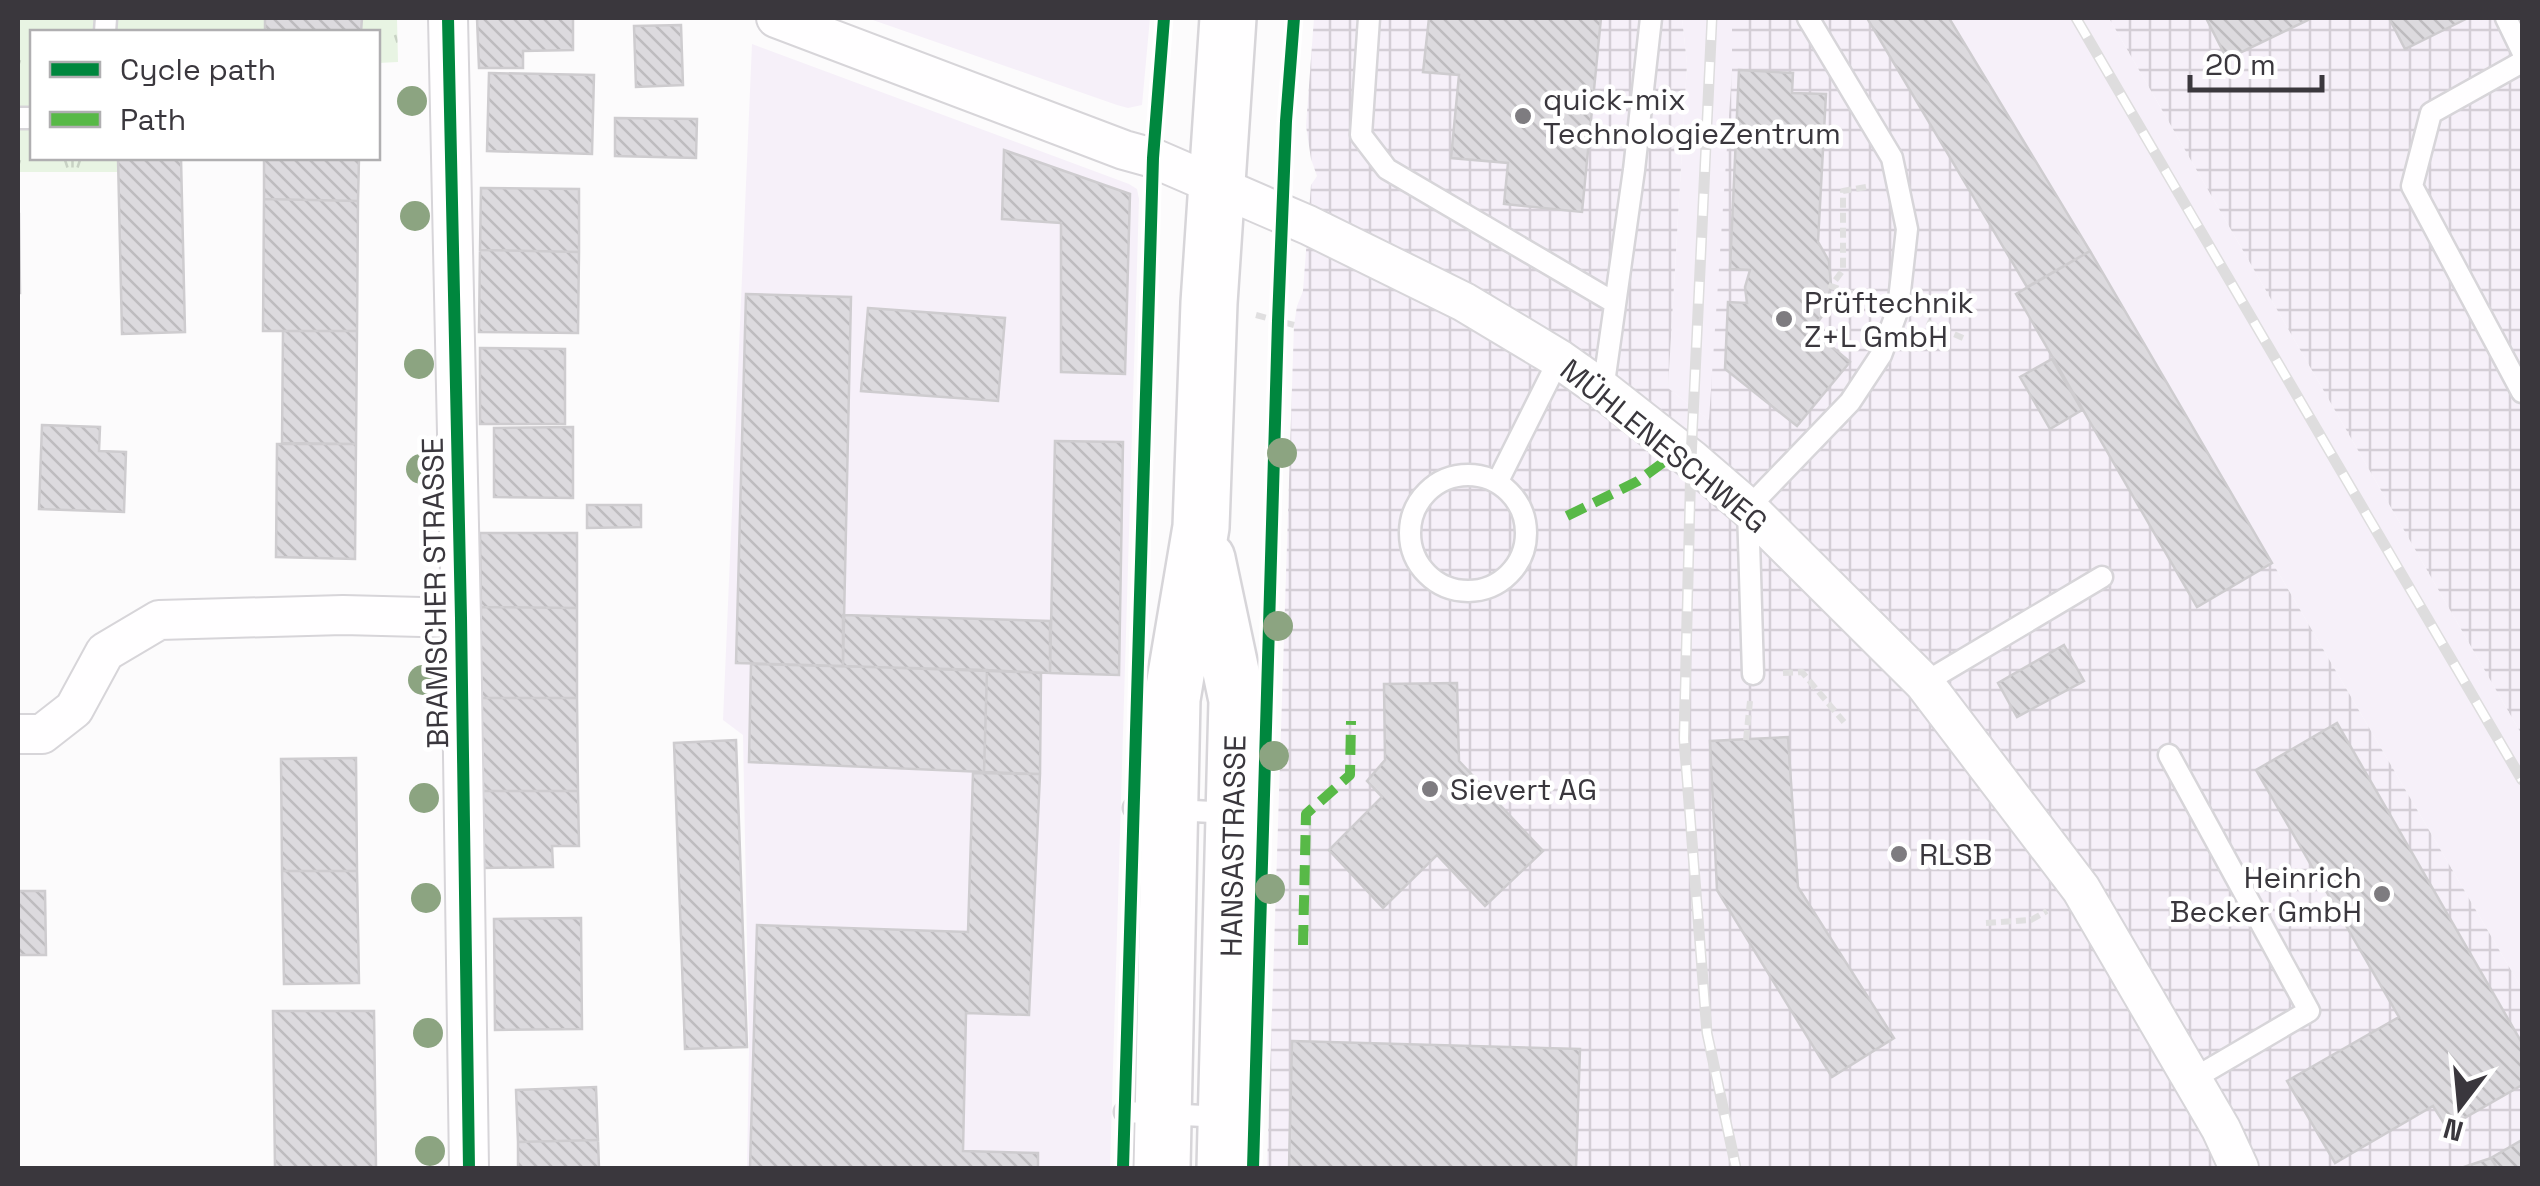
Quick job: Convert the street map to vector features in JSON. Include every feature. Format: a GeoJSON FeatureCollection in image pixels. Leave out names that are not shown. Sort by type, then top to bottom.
{"type":"FeatureCollection","features":[{"type":"Feature","properties":{"kind":"main road","name":"HANSASTRASSE"},"geometry":{"type":"LineString","coordinates":[[1162,1168],[1144,1113],[1152,809],[1200,527],[1228,18]]}},
{"type":"Feature","properties":{"kind":"main road","name":"HANSASTRASSE"},"geometry":{"type":"LineString","coordinates":[[1200,527],[1236,700],[1225,1143]]}},
{"type":"Feature","properties":{"kind":"street","name":"BRAMSCHER STRASSE"},"geometry":{"type":"LineString","coordinates":[[448,18],[469,1168]]}},
{"type":"Feature","properties":{"kind":"street","name":"MÜHLENESCHWEG"},"geometry":{"type":"LineString","coordinates":[[776,18],[1153,158],[1401,270],[1464,302],[1559,359],[1691,459],[1748,508],[1924,683],[2081,889],[2240,1168]]}},
{"type":"Feature","properties":{"kind":"street"},"geometry":{"type":"LineString","coordinates":[[18,734],[42,734],[74,709],[105,652],[159,620],[343,614],[461,618]]}},
{"type":"Feature","properties":{"kind":"lane"},"geometry":{"type":"LineString","coordinates":[[1369,18],[1361,135],[1387,169],[1615,303]]}},
{"type":"Feature","properties":{"kind":"lane"},"geometry":{"type":"LineString","coordinates":[[1603,390],[1634,170],[1650,18]]}},
{"type":"Feature","properties":{"kind":"lane"},"geometry":{"type":"LineString","coordinates":[[1754,674],[1748,508],[1850,402],[1881,355],[1898,309],[1907,229],[1892,158],[1808,18]]}},
{"type":"Feature","properties":{"kind":"lane"},"geometry":{"type":"LineString","coordinates":[[2506,18],[2522,50]]}},
{"type":"Feature","properties":{"kind":"lane"},"geometry":{"type":"LineString","coordinates":[[2522,62],[2432,112],[2412,186],[2522,392]]}},
{"type":"Feature","properties":{"kind":"lane"},"geometry":{"type":"LineString","coordinates":[[1498,482],[1559,359]]}},
{"type":"Feature","properties":{"kind":"lane"},"geometry":{"type":"LineString","coordinates":[[1462,475],[1498,482],[1523,512],[1524,551],[1515,568],[1500,582],[1482,590],[1463,591],[1428,576],[1416,560],[1410,542],[1416,506],[1428,490],[1444,480],[1462,475]]}},
{"type":"Feature","properties":{"kind":"lane"},"geometry":{"type":"LineString","coordinates":[[1924,683],[2102,577]]}},
{"type":"Feature","properties":{"kind":"lane"},"geometry":{"type":"LineString","coordinates":[[2169,755],[2309,1011],[2192,1079]]}},
{"type":"Feature","properties":{"kind":"lane"},"geometry":{"type":"LineString","coordinates":[[1152,809],[1234,814]]}},
{"type":"Feature","properties":{"kind":"lane"},"geometry":{"type":"LineString","coordinates":[[1144,1113],[1225,1143]]}},
{"type":"Feature","properties":{"kind":"path"},"geometry":{"type":"LineString","coordinates":[[1831,286],[1844,270],[1843,191],[1897,182]]}},
{"type":"Feature","properties":{"kind":"path"},"geometry":{"type":"LineString","coordinates":[[1278,341],[1279,304]]}},
{"type":"Feature","properties":{"kind":"path"},"geometry":{"type":"LineString","coordinates":[[1746,740],[1754,674],[1802,672],[1844,722]]}},
{"type":"Feature","properties":{"kind":"path"},"geometry":{"type":"LineString","coordinates":[[1986,923],[2031,920],[2081,889]]}},
{"type":"Feature","properties":{"kind":"shaded area"},"geometry":{"type":"Polygon","coordinates":[[[867,18],[1150,18],[1142,105],[1117,105],[867,18]]]}},
{"type":"Feature","properties":{"kind":"shaded area"},"geometry":{"type":"Polygon","coordinates":[[[1314,18],[1682,18],[1687,64],[1668,388],[1709,420],[1732,18],[1949,18],[2090,251],[2522,989],[2522,1168],[1267,1168],[1294,325],[1303,291],[1311,185],[1317,176],[1306,126],[1314,18]]]}},
{"type":"Feature","properties":{"kind":"shaded area"},"geometry":{"type":"Polygon","coordinates":[[[1682,18],[1732,18],[1710,421],[1668,388],[1687,64],[1682,18]]]}},
{"type":"Feature","properties":{"kind":"shaded area"},"geometry":{"type":"Polygon","coordinates":[[[1949,18],[2109,18],[2522,735],[2522,989],[2090,251],[1949,18]]]}},
{"type":"Feature","properties":{"kind":"shaded area"},"geometry":{"type":"Polygon","coordinates":[[[2109,18],[2522,18],[2522,735],[2109,18]]]}},
{"type":"Feature","properties":{"kind":"shaded area"},"geometry":{"type":"Polygon","coordinates":[[[752,44],[1137,189],[1110,1168],[747,1168],[749,1048],[743,735],[723,720],[752,44]]]}},
{"type":"Feature","properties":{"kind":"green space"},"geometry":{"type":"Polygon","coordinates":[[[18,18],[397,18],[398,62],[380,63],[380,30],[30,30],[30,160],[149,160],[149,172],[18,172],[18,18]]]}},
{"type":"Feature","properties":{"kind":"building"},"geometry":{"type":"Polygon","coordinates":[[[265,18],[362,18],[361,30],[265,30],[265,18]]]}},
{"type":"Feature","properties":{"kind":"building"},"geometry":{"type":"Polygon","coordinates":[[[477,18],[573,18],[573,50],[523,51],[523,68],[479,68],[477,18]]]}},
{"type":"Feature","properties":{"kind":"building","name":"quick-mix TechnologieZentrum"},"geometry":{"type":"Polygon","coordinates":[[[1429,18],[1601,18],[1582,212],[1504,204],[1508,163],[1451,158],[1459,75],[1423,72],[1429,18]]]}},
{"type":"Feature","properties":{"kind":"building"},"geometry":{"type":"Polygon","coordinates":[[[1867,18],[1949,18],[2090,251],[2027,287],[1867,18]]]}},
{"type":"Feature","properties":{"kind":"building"},"geometry":{"type":"Polygon","coordinates":[[[2206,18],[2312,18],[2227,59],[2206,18]]]}},
{"type":"Feature","properties":{"kind":"building"},"geometry":{"type":"Polygon","coordinates":[[[2389,18],[2468,18],[2405,49],[2389,18]]]}},
{"type":"Feature","properties":{"kind":"building"},"geometry":{"type":"Polygon","coordinates":[[[681,25],[683,85],[636,87],[634,26],[681,25]]]}},
{"type":"Feature","properties":{"kind":"building"},"geometry":{"type":"Polygon","coordinates":[[[1739,70],[1793,73],[1792,93],[1826,94],[1818,242],[1829,261],[1831,286],[1825,312],[1812,330],[1850,362],[1797,426],[1725,369],[1728,302],[1747,303],[1745,287],[1750,270],[1730,269],[1739,70]]]}},
{"type":"Feature","properties":{"kind":"building"},"geometry":{"type":"Polygon","coordinates":[[[489,73],[594,75],[592,154],[487,151],[489,73]]]}},
{"type":"Feature","properties":{"kind":"building"},"geometry":{"type":"Polygon","coordinates":[[[615,118],[697,119],[696,158],[615,156],[615,118]]]}},
{"type":"Feature","properties":{"kind":"building"},"geometry":{"type":"Polygon","coordinates":[[[1004,150],[1130,194],[1125,374],[1061,372],[1061,223],[1002,219],[1004,150]]]}},
{"type":"Feature","properties":{"kind":"building"},"geometry":{"type":"Polygon","coordinates":[[[118,160],[181,160],[185,332],[122,334],[118,160]]]}},
{"type":"Feature","properties":{"kind":"building"},"geometry":{"type":"Polygon","coordinates":[[[264,160],[359,160],[358,201],[264,199],[264,160]]]}},
{"type":"Feature","properties":{"kind":"building"},"geometry":{"type":"Polygon","coordinates":[[[481,188],[579,189],[579,252],[480,250],[481,188]]]}},
{"type":"Feature","properties":{"kind":"building"},"geometry":{"type":"Polygon","coordinates":[[[264,199],[358,201],[357,331],[263,331],[264,199]]]}},
{"type":"Feature","properties":{"kind":"building"},"geometry":{"type":"Polygon","coordinates":[[[19,214],[20,293],[18,293],[19,214]]]}},
{"type":"Feature","properties":{"kind":"building"},"geometry":{"type":"Polygon","coordinates":[[[480,250],[579,252],[578,333],[479,332],[480,250]]]}},
{"type":"Feature","properties":{"kind":"building"},"geometry":{"type":"Polygon","coordinates":[[[2090,251],[2272,563],[2197,607],[2016,294],[2090,251]]]}},
{"type":"Feature","properties":{"kind":"building"},"geometry":{"type":"Polygon","coordinates":[[[746,294],[851,297],[843,666],[736,663],[746,294]]]}},
{"type":"Feature","properties":{"kind":"building"},"geometry":{"type":"Polygon","coordinates":[[[868,308],[1005,318],[998,401],[861,391],[868,308]]]}},
{"type":"Feature","properties":{"kind":"building"},"geometry":{"type":"Polygon","coordinates":[[[283,331],[357,331],[356,444],[282,443],[283,331]]]}},
{"type":"Feature","properties":{"kind":"building"},"geometry":{"type":"Polygon","coordinates":[[[480,348],[565,349],[565,424],[480,424],[480,348]]]}},
{"type":"Feature","properties":{"kind":"building"},"geometry":{"type":"Polygon","coordinates":[[[2052,359],[2082,410],[2050,429],[2020,377],[2052,359]]]}},
{"type":"Feature","properties":{"kind":"building"},"geometry":{"type":"Polygon","coordinates":[[[42,425],[100,427],[99,451],[126,452],[124,512],[39,509],[42,425]]]}},
{"type":"Feature","properties":{"kind":"building"},"geometry":{"type":"Polygon","coordinates":[[[573,427],[573,498],[494,497],[494,428],[573,427]]]}},
{"type":"Feature","properties":{"kind":"building"},"geometry":{"type":"Polygon","coordinates":[[[1055,441],[1123,442],[1119,675],[1050,673],[1055,441]]]}},
{"type":"Feature","properties":{"kind":"building"},"geometry":{"type":"Polygon","coordinates":[[[277,444],[356,444],[355,559],[276,557],[277,444]]]}},
{"type":"Feature","properties":{"kind":"building"},"geometry":{"type":"Polygon","coordinates":[[[587,505],[641,505],[641,527],[587,528],[587,505]]]}},
{"type":"Feature","properties":{"kind":"building"},"geometry":{"type":"Polygon","coordinates":[[[480,533],[577,533],[577,608],[481,607],[480,533]]]}},
{"type":"Feature","properties":{"kind":"building"},"geometry":{"type":"Polygon","coordinates":[[[481,607],[577,608],[577,698],[480,698],[481,607]]]}},
{"type":"Feature","properties":{"kind":"building"},"geometry":{"type":"Polygon","coordinates":[[[843,615],[1050,621],[1050,673],[843,666],[843,615]]]}},
{"type":"Feature","properties":{"kind":"building"},"geometry":{"type":"Polygon","coordinates":[[[2064,645],[2084,681],[2017,717],[1998,683],[2064,645]]]}},
{"type":"Feature","properties":{"kind":"building"},"geometry":{"type":"Polygon","coordinates":[[[751,664],[987,670],[984,772],[749,762],[751,664]]]}},
{"type":"Feature","properties":{"kind":"building"},"geometry":{"type":"Polygon","coordinates":[[[987,670],[1041,673],[1040,774],[984,772],[987,670]]]}},
{"type":"Feature","properties":{"kind":"building","name":"Sievert AG"},"geometry":{"type":"Polygon","coordinates":[[[1457,683],[1459,761],[1543,851],[1485,906],[1437,855],[1383,908],[1329,850],[1382,797],[1367,781],[1385,760],[1384,684],[1457,683]]]}},
{"type":"Feature","properties":{"kind":"building"},"geometry":{"type":"Polygon","coordinates":[[[480,698],[577,698],[578,791],[481,791],[480,698]]]}},
{"type":"Feature","properties":{"kind":"building","name":"Heinrich Becker GmbH"},"geometry":{"type":"Polygon","coordinates":[[[2337,723],[2522,1043],[2522,1085],[2447,1128],[2433,1106],[2335,1163],[2287,1081],[2399,1017],[2256,770],[2337,723]]]}},
{"type":"Feature","properties":{"kind":"building"},"geometry":{"type":"Polygon","coordinates":[[[1788,737],[1798,887],[1894,1038],[1832,1077],[1717,890],[1710,741],[1788,737]]]}},
{"type":"Feature","properties":{"kind":"building"},"geometry":{"type":"Polygon","coordinates":[[[736,740],[747,1047],[685,1049],[674,743],[736,740]]]}},
{"type":"Feature","properties":{"kind":"building"},"geometry":{"type":"Polygon","coordinates":[[[356,758],[357,871],[282,871],[281,759],[356,758]]]}},
{"type":"Feature","properties":{"kind":"building"},"geometry":{"type":"Polygon","coordinates":[[[973,773],[1040,774],[1029,1015],[966,1013],[963,1151],[1038,1153],[1038,1168],[750,1168],[757,925],[968,932],[973,773]]]}},
{"type":"Feature","properties":{"kind":"building"},"geometry":{"type":"Polygon","coordinates":[[[481,791],[578,791],[579,846],[552,846],[553,867],[483,868],[481,791]]]}},
{"type":"Feature","properties":{"kind":"building"},"geometry":{"type":"Polygon","coordinates":[[[282,871],[357,871],[359,983],[284,984],[282,871]]]}},
{"type":"Feature","properties":{"kind":"building"},"geometry":{"type":"Polygon","coordinates":[[[18,891],[45,891],[46,955],[18,955],[18,891]]]}},
{"type":"Feature","properties":{"kind":"building"},"geometry":{"type":"Polygon","coordinates":[[[581,918],[582,1029],[495,1030],[494,919],[581,918]]]}},
{"type":"Feature","properties":{"kind":"building"},"geometry":{"type":"Polygon","coordinates":[[[273,1011],[374,1011],[376,1168],[275,1168],[273,1011]]]}},
{"type":"Feature","properties":{"kind":"building"},"geometry":{"type":"Polygon","coordinates":[[[1292,1041],[1580,1049],[1576,1168],[1289,1168],[1292,1041]]]}},
{"type":"Feature","properties":{"kind":"building"},"geometry":{"type":"Polygon","coordinates":[[[596,1087],[598,1140],[518,1142],[516,1090],[596,1087]]]}},
{"type":"Feature","properties":{"kind":"building"},"geometry":{"type":"Polygon","coordinates":[[[598,1140],[599,1168],[518,1168],[518,1142],[598,1140]]]}},
{"type":"Feature","properties":{"kind":"building"},"geometry":{"type":"Polygon","coordinates":[[[2522,1140],[2522,1168],[2497,1168],[2491,1158],[2522,1140]]]}},
{"type":"Feature","properties":{"kind":"building"},"geometry":{"type":"Polygon","coordinates":[[[2491,1158],[2497,1168],[2461,1168],[2491,1158]]]}},
{"type":"Feature","properties":{"kind":"railway"},"geometry":{"type":"LineString","coordinates":[[1712,18],[1691,459],[1684,739],[1707,1033],[1736,1168]]}},
{"type":"Feature","properties":{"kind":"railway"},"geometry":{"type":"LineString","coordinates":[[2076,18],[2522,780]]}},
{"type":"Feature","properties":{"kind":"marked path"},"geometry":{"type":"LineString","coordinates":[[1567,516],[1638,481],[1680,450]]}},
{"type":"Feature","properties":{"kind":"marked path"},"geometry":{"type":"LineString","coordinates":[[1303,945],[1306,814],[1350,775],[1351,721]]}},
{"type":"Feature","properties":{"kind":"cycle path"},"geometry":{"type":"LineString","coordinates":[[448,18],[469,1168]]}},
{"type":"Feature","properties":{"kind":"cycle path"},"geometry":{"type":"LineString","coordinates":[[1123,1168],[1153,158],[1164,18]]}},
{"type":"Feature","properties":{"kind":"cycle path"},"geometry":{"type":"LineString","coordinates":[[1253,1168],[1278,321],[1294,18]]}},
{"type":"Feature","properties":{"kind":"place","name":"quick-mix TechnologieZentrum"},"geometry":{"type":"Point","coordinates":[1523,116]}},
{"type":"Feature","properties":{"kind":"place","name":"Prüftechnik Z+L GmbH"},"geometry":{"type":"Point","coordinates":[1784,319]}},
{"type":"Feature","properties":{"kind":"place","name":"Sievert AG"},"geometry":{"type":"Point","coordinates":[1430,789]}},
{"type":"Feature","properties":{"kind":"place","name":"RLSB"},"geometry":{"type":"Point","coordinates":[1899,854]}},
{"type":"Feature","properties":{"kind":"place","name":"Heinrich Becker GmbH"},"geometry":{"type":"Point","coordinates":[2382,894]}}]}
